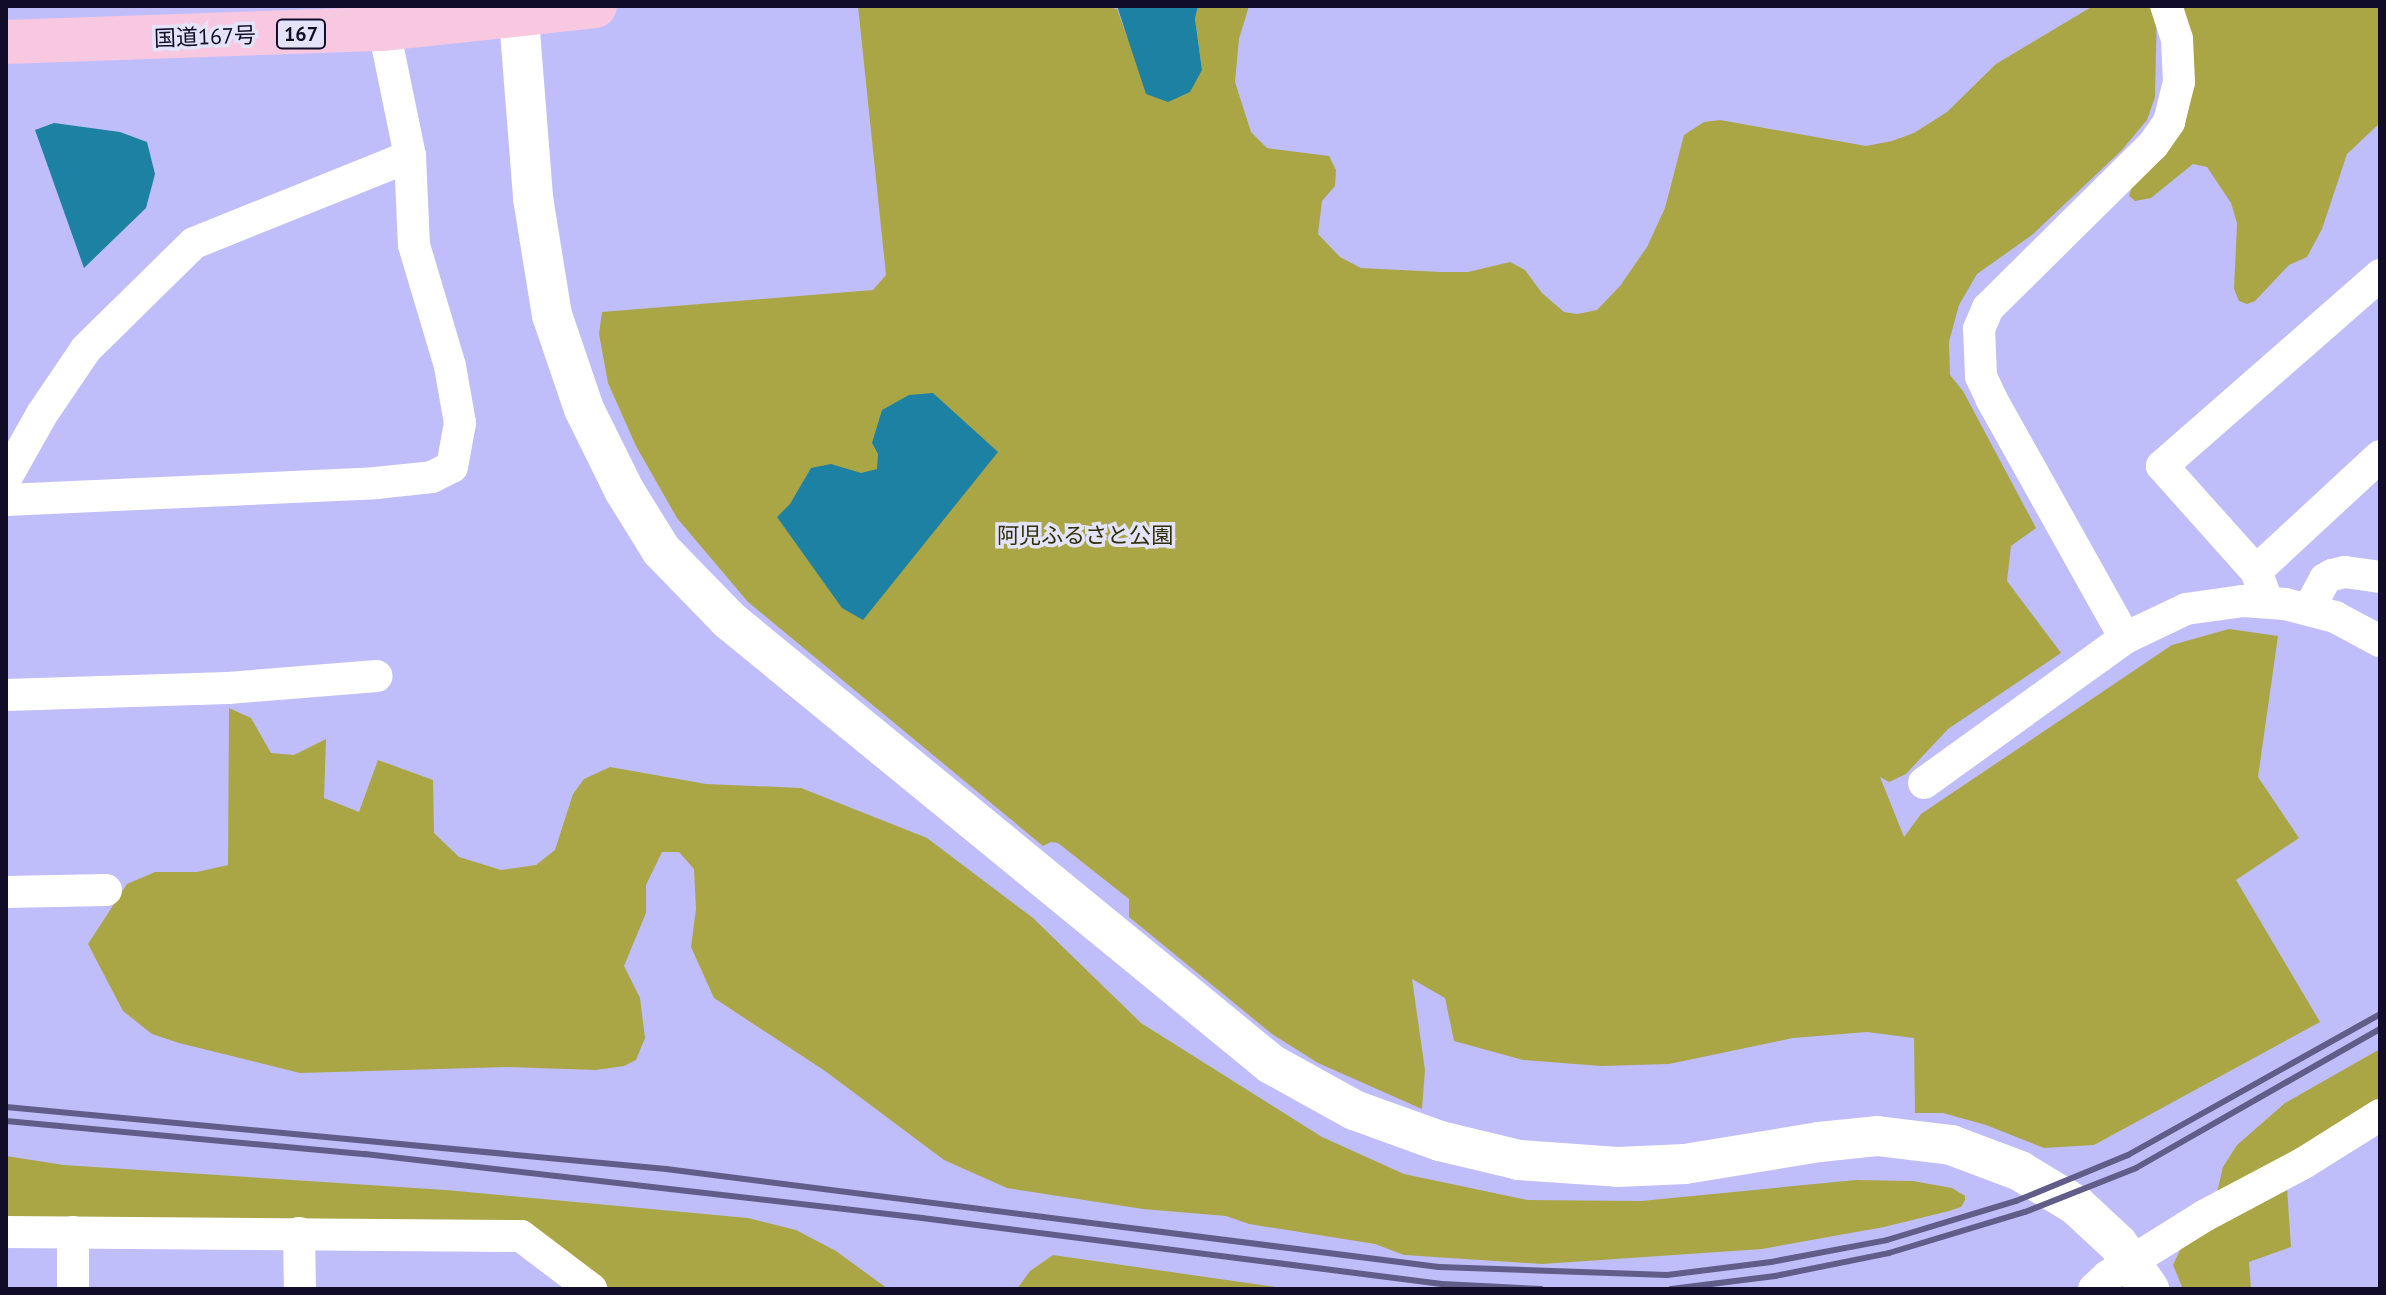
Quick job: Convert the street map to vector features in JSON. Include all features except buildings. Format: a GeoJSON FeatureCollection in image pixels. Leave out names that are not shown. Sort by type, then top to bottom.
{"type":"FeatureCollection","features":[{"type":"Feature","properties":{"kind":"highway","name":"国道167号"},"geometry":{"type":"LineString","coordinates":[[6,42],[235,21],[384,29],[519,11],[595,6]]}},
{"type":"Feature","properties":{"kind":"street"},"geometry":{"type":"LineString","coordinates":[[2125,638],[1992,400],[1981,376],[1979,329],[1988,308],[2153,145],[2169,122],[2179,82],[2177,39],[2166,6]]}},
{"type":"Feature","properties":{"kind":"street"},"geometry":{"type":"LineString","coordinates":[[519,11],[533,198],[552,315],[584,409],[624,490],[661,550],[729,620],[1271,1064],[1354,1110],[1440,1141],[1519,1160],[1618,1167],[1685,1164],[1849,1138],[1901,1137],[1951,1145],[2020,1171],[2098,1222],[2118,1244],[2149,1289]]}},
{"type":"Feature","properties":{"kind":"street"},"geometry":{"type":"LineString","coordinates":[[6,500],[376,483],[432,477],[452,467],[460,423],[450,366],[414,245],[410,156],[384,29]]}},
{"type":"Feature","properties":{"kind":"street"},"geometry":{"type":"LineString","coordinates":[[6,478],[42,414],[86,349],[194,243],[410,156]]}},
{"type":"Feature","properties":{"kind":"street"},"geometry":{"type":"LineString","coordinates":[[2267,601],[2256,571],[2162,466],[2380,275]]}},
{"type":"Feature","properties":{"kind":"street"},"geometry":{"type":"LineString","coordinates":[[2256,571],[2380,456]]}},
{"type":"Feature","properties":{"kind":"street"},"geometry":{"type":"LineString","coordinates":[[2309,609],[2325,579],[2332,575],[2345,572],[2380,577]]}},
{"type":"Feature","properties":{"kind":"street"},"geometry":{"type":"LineString","coordinates":[[1924,783],[2125,638],[2186,609],[2222,602],[2267,601],[2335,617],[2380,641]]}},
{"type":"Feature","properties":{"kind":"street"},"geometry":{"type":"LineString","coordinates":[[6,695],[228,688],[377,676]]}},
{"type":"Feature","properties":{"kind":"street"},"geometry":{"type":"LineString","coordinates":[[6,892],[106,890]]}},
{"type":"Feature","properties":{"kind":"street"},"geometry":{"type":"LineString","coordinates":[[2094,1289],[2108,1276],[2204,1216],[2302,1164],[2380,1115]]}},
{"type":"Feature","properties":{"kind":"street"},"geometry":{"type":"LineString","coordinates":[[6,1232],[521,1236],[591,1289]]}},
{"type":"Feature","properties":{"kind":"street"},"geometry":{"type":"LineString","coordinates":[[73,1232],[73,1289]]}},
{"type":"Feature","properties":{"kind":"street"},"geometry":{"type":"LineString","coordinates":[[299,1233],[300,1289]]}},
{"type":"Feature","properties":{"kind":"green space","name":"阿児ふるさと公園"},"geometry":{"type":"Polygon","coordinates":[[[858,6],[1104,6],[1117,9],[1128,39],[1202,70],[1195,19],[1198,6],[1249,6],[1239,39],[1235,82],[1251,132],[1267,148],[1329,156],[1336,170],[1335,186],[1322,201],[1318,234],[1340,257],[1361,268],[1441,272],[1468,272],[1510,262],[1525,270],[1542,293],[1564,312],[1577,314],[1597,310],[1620,286],[1647,247],[1665,208],[1684,135],[1704,122],[1720,120],[1866,146],[1892,141],[1914,133],[1947,112],[1996,64],[2093,6],[2157,6],[2155,97],[2147,120],[2121,151],[2032,235],[1977,274],[1959,305],[1949,342],[1950,375],[1963,391],[2036,528],[2011,546],[2007,581],[2061,653],[1948,729],[1906,774],[1889,782],[1880,777],[1904,837],[1921,814],[2172,645],[2229,629],[2278,636],[2258,777],[2299,838],[2236,880],[2320,1022],[2094,1145],[2044,1148],[1986,1125],[1943,1113],[1915,1113],[1914,1038],[1867,1032],[1793,1038],[1669,1064],[1601,1066],[1523,1060],[1454,1041],[1445,998],[1412,979],[1425,1070],[1422,1109],[1318,1063],[1272,1034],[1129,917],[1129,899],[1058,843],[1043,846],[748,602],[677,518],[636,446],[608,383],[599,334],[602,312],[873,290],[886,275],[858,6]]]}},
{"type":"Feature","properties":{"kind":"green space"},"geometry":{"type":"Polygon","coordinates":[[[2182,6],[2380,6],[2380,123],[2347,154],[2322,229],[2307,257],[2289,265],[2255,301],[2247,304],[2239,301],[2234,289],[2237,223],[2231,203],[2207,167],[2193,164],[2151,198],[2135,201],[2129,196],[2133,183],[2172,138],[2182,6]]]}},
{"type":"Feature","properties":{"kind":"green space"},"geometry":{"type":"Polygon","coordinates":[[[229,708],[251,718],[271,753],[294,755],[326,739],[324,798],[359,812],[378,760],[433,780],[434,833],[459,857],[501,870],[536,865],[555,850],[573,794],[584,779],[610,767],[706,784],[801,788],[927,838],[1033,918],[1141,1023],[1322,1137],[1404,1174],[1527,1200],[1641,1201],[1856,1180],[1913,1181],[1952,1188],[1965,1196],[1965,1200],[1961,1207],[1949,1211],[1884,1227],[1762,1249],[1542,1264],[1404,1255],[1375,1244],[1249,1224],[1226,1216],[1143,1209],[1007,1188],[944,1160],[825,1071],[714,998],[691,947],[696,909],[694,869],[679,852],[662,852],[646,885],[646,913],[624,966],[640,998],[645,1038],[636,1060],[624,1066],[596,1070],[508,1067],[300,1073],[179,1043],[152,1034],[123,1011],[88,944],[127,884],[155,872],[197,872],[228,865],[229,708]]]}},
{"type":"Feature","properties":{"kind":"green space"},"geometry":{"type":"Polygon","coordinates":[[[2380,1049],[2380,1104],[2287,1188],[2291,1247],[2249,1262],[2251,1289],[2183,1289],[2173,1265],[2181,1248],[2208,1231],[2223,1167],[2237,1145],[2285,1103],[2380,1049]]]}},
{"type":"Feature","properties":{"kind":"green space"},"geometry":{"type":"Polygon","coordinates":[[[6,1156],[64,1165],[446,1190],[748,1218],[796,1230],[836,1251],[888,1289],[612,1289],[554,1252],[6,1219],[6,1156]]]}},
{"type":"Feature","properties":{"kind":"green space"},"geometry":{"type":"Polygon","coordinates":[[[1053,1255],[1289,1289],[1017,1289],[1030,1271],[1053,1255]]]}},
{"type":"Feature","properties":{"kind":"water"},"geometry":{"type":"Polygon","coordinates":[[[1117,6],[1198,6],[1195,19],[1202,70],[1190,92],[1168,102],[1146,94],[1117,6]]]}},
{"type":"Feature","properties":{"kind":"water"},"geometry":{"type":"Polygon","coordinates":[[[54,123],[120,132],[147,142],[155,174],[146,208],[84,268],[35,130],[54,123]]]}},
{"type":"Feature","properties":{"kind":"water"},"geometry":{"type":"Polygon","coordinates":[[[933,393],[998,452],[863,620],[842,608],[777,517],[790,504],[811,468],[831,464],[861,473],[877,469],[878,454],[872,443],[882,410],[909,395],[933,393]]]}},
{"type":"Feature","properties":{"kind":"railway"},"geometry":{"type":"LineString","coordinates":[[6,1107],[666,1169],[1439,1267],[1667,1275],[1771,1262],[1887,1240],[2016,1201],[2128,1155],[2380,1014]]}},
{"type":"Feature","properties":{"kind":"railway"},"geometry":{"type":"LineString","coordinates":[[1671,1289],[1775,1276],[1889,1253],[2025,1212],[2136,1168],[2380,1029]]}},
{"type":"Feature","properties":{"kind":"railway"},"geometry":{"type":"LineString","coordinates":[[6,1121],[365,1154],[922,1218],[1442,1284],[1541,1289]]}}]}
